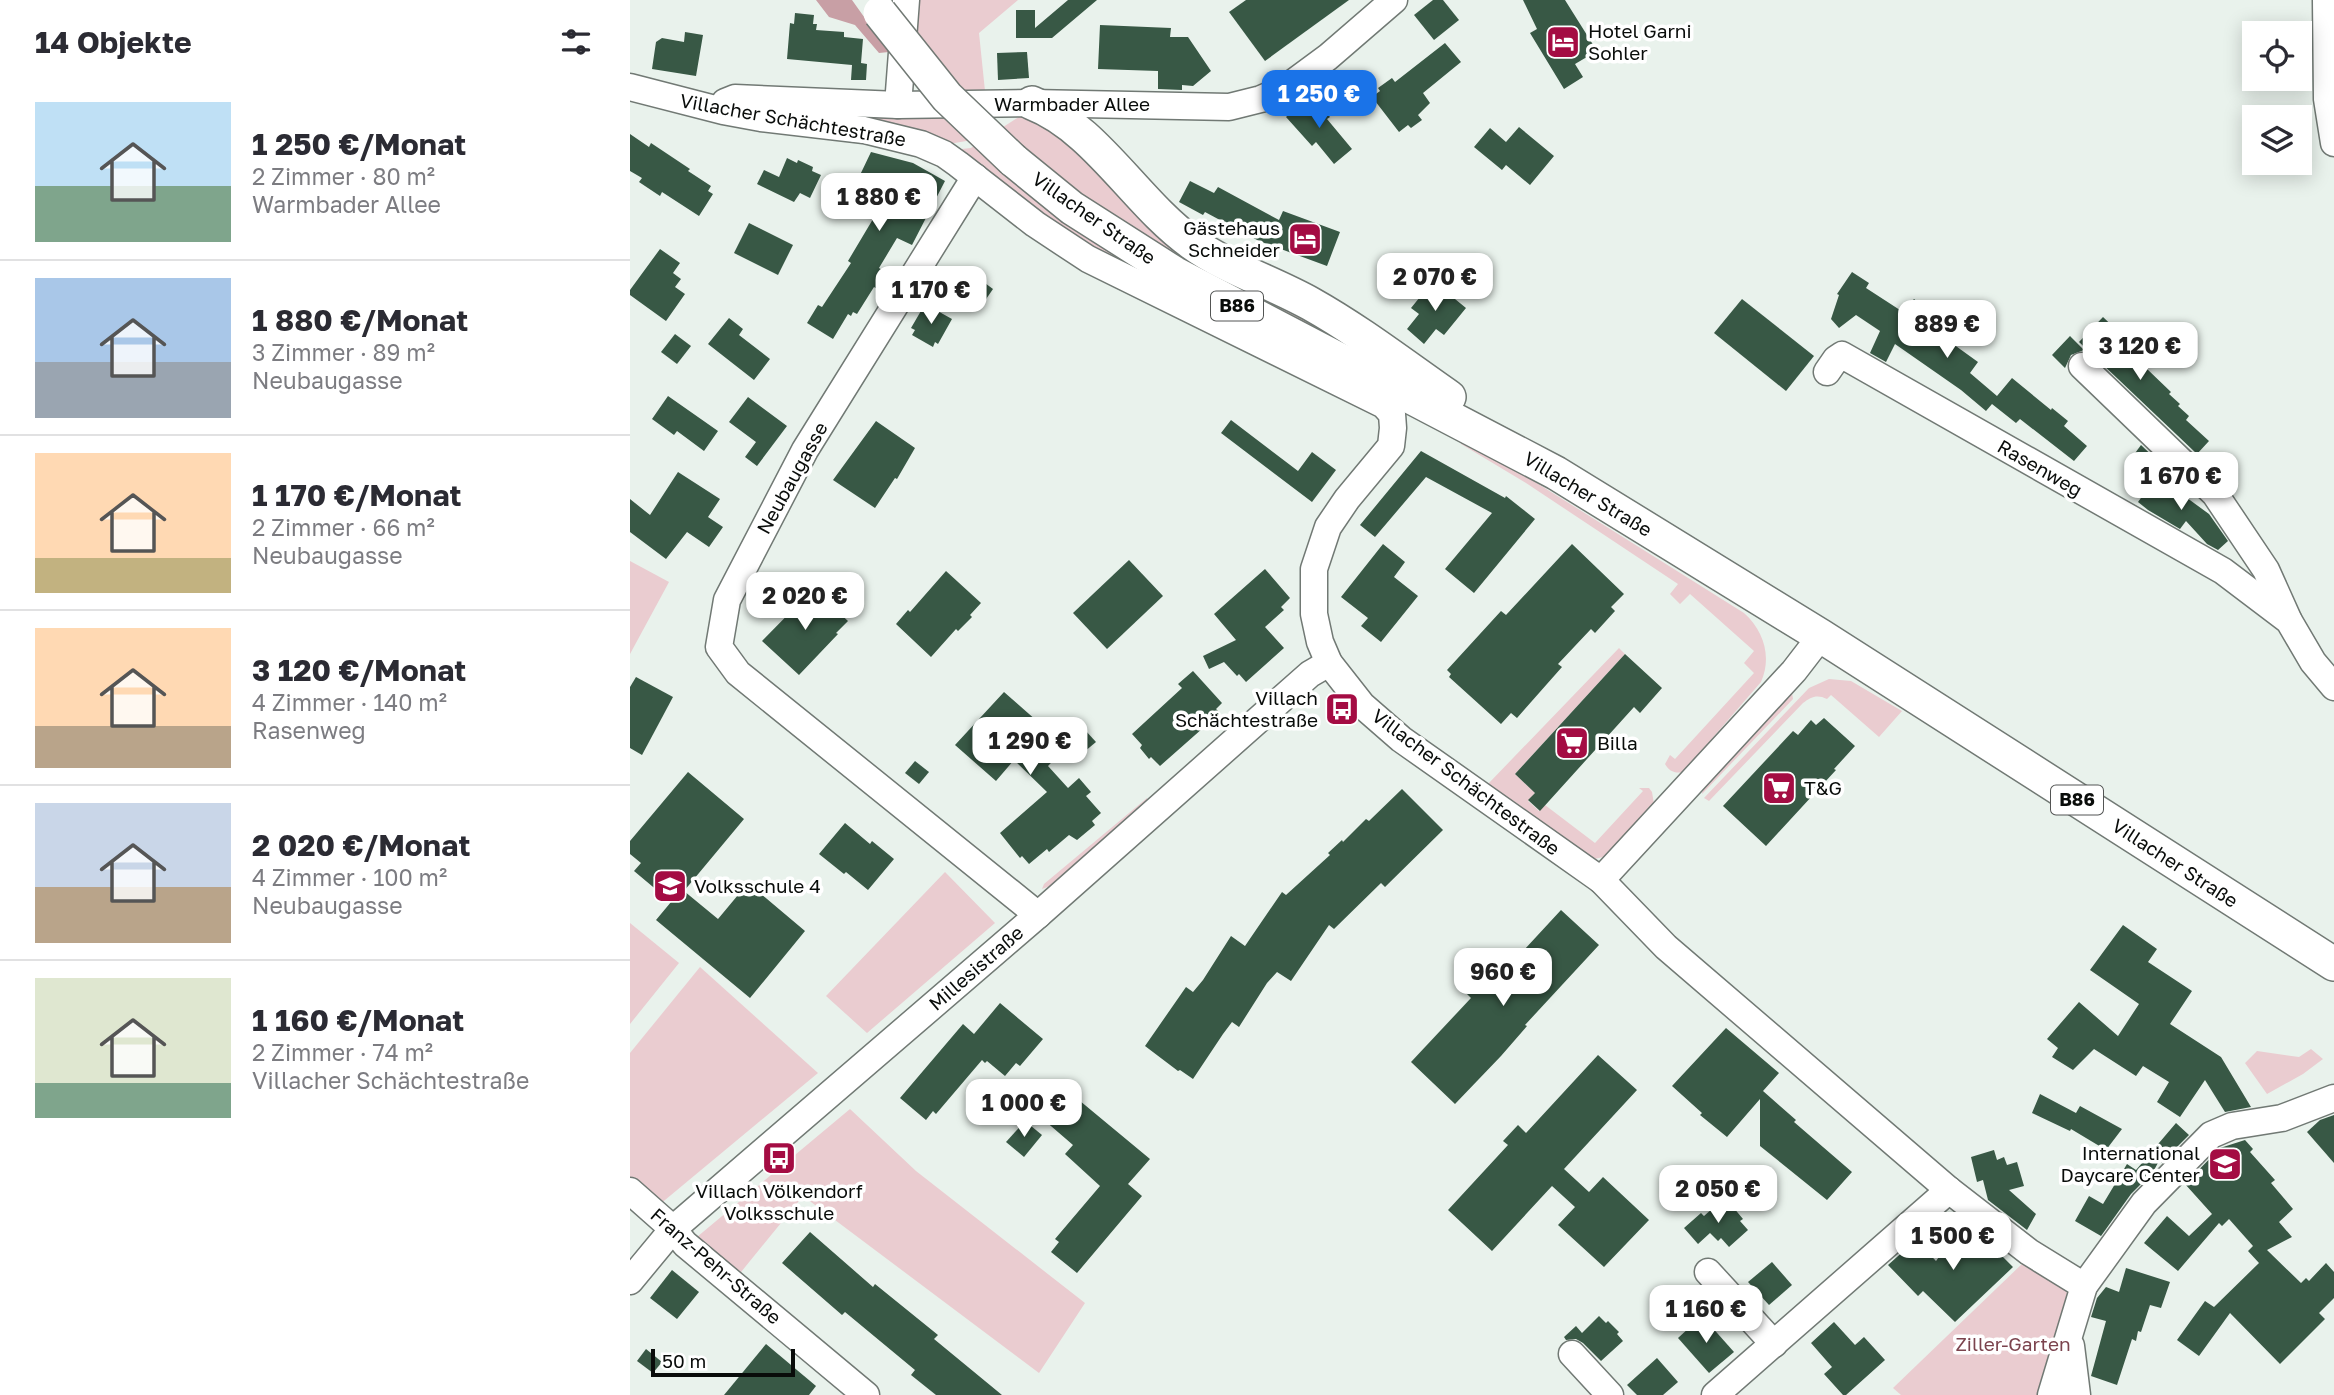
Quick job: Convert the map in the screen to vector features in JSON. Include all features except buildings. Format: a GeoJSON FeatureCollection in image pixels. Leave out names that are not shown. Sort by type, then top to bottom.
{"type":"FeatureCollection","features":[{"type":"Feature","properties":{"kind":"main road","name":"Villacher Straße"},"geometry":{"type":"LineString","coordinates":[[886,4],[947,97],[1013,160],[1072,208],[1174,273],[1556,473],[1821,636],[2334,964]]}},
{"type":"Feature","properties":{"kind":"main road"},"geometry":{"type":"LineString","coordinates":[[1032,103],[1049,110],[1074,128],[1136,192],[1191,242],[1216,258],[1309,303],[1355,331],[1556,473]]}},
{"type":"Feature","properties":{"kind":"main road"},"geometry":{"type":"LineString","coordinates":[[1392,414],[1420,417],[1474,430]]}},
{"type":"Feature","properties":{"kind":"street","name":"Warmbader Allee"},"geometry":{"type":"LineString","coordinates":[[723,111],[725,102],[734,98],[898,105],[1032,103],[1229,107],[1261,99],[1305,76],[1367,26],[1394,0]]}},
{"type":"Feature","properties":{"kind":"street"},"geometry":{"type":"LineString","coordinates":[[2326,0],[2327,99],[2334,143]]}},
{"type":"Feature","properties":{"kind":"street"},"geometry":{"type":"LineString","coordinates":[[886,4],[898,105]]}},
{"type":"Feature","properties":{"kind":"street","name":"Villacher Schächtestraße"},"geometry":{"type":"LineString","coordinates":[[630,87],[723,111],[895,136],[921,144],[944,154],[1035,224],[1088,259],[1384,405],[1392,414],[1391,446],[1347,499],[1328,527],[1314,569],[1314,614],[1320,642],[1329,663],[1362,705],[1401,739],[1601,880],[1666,947],[1949,1190],[2029,1252],[2084,1286]]}},
{"type":"Feature","properties":{"kind":"street","name":"Neubaugasse"},"geometry":{"type":"LineString","coordinates":[[975,177],[805,450],[727,600],[719,647],[738,673],[1038,915]]}},
{"type":"Feature","properties":{"kind":"street","name":"Rasenweg"},"geometry":{"type":"LineString","coordinates":[[1827,372],[1842,355],[2223,571],[2289,621]]}},
{"type":"Feature","properties":{"kind":"street","name":"Rasenweg"},"geometry":{"type":"LineString","coordinates":[[2082,366],[2215,494],[2266,570],[2289,621],[2313,662],[2334,687]]}},
{"type":"Feature","properties":{"kind":"street"},"geometry":{"type":"LineString","coordinates":[[1601,880],[1794,671],[1821,636]]}},
{"type":"Feature","properties":{"kind":"street","name":"Millesistraße"},"geometry":{"type":"LineString","coordinates":[[630,1281],[673,1229],[1038,915],[1302,682],[1329,663]]}},
{"type":"Feature","properties":{"kind":"street"},"geometry":{"type":"LineString","coordinates":[[2051,1395],[2084,1286],[2144,1203],[2211,1135],[2232,1126],[2282,1118],[2334,1098]]}},
{"type":"Feature","properties":{"kind":"street"},"geometry":{"type":"LineString","coordinates":[[1715,1395],[1949,1190]]}},
{"type":"Feature","properties":{"kind":"street","name":"Franz-Pehr-Straße"},"geometry":{"type":"LineString","coordinates":[[630,1191],[673,1229],[685,1244],[866,1395]]}},
{"type":"Feature","properties":{"kind":"street"},"geometry":{"type":"LineString","coordinates":[[1708,1272],[1774,1343]]}},
{"type":"Feature","properties":{"kind":"street"},"geometry":{"type":"LineString","coordinates":[[2070,1338],[2077,1395]]}},
{"type":"Feature","properties":{"kind":"street"},"geometry":{"type":"LineString","coordinates":[[1572,1354],[1610,1395]]}},
{"type":"Feature","properties":{"kind":"green space"},"geometry":{"type":"Polygon","coordinates":[[[912,0],[1018,0],[979,33],[985,91],[964,93],[908,28],[912,0]]]}},
{"type":"Feature","properties":{"kind":"green space"},"geometry":{"type":"Polygon","coordinates":[[[1025,113],[1351,337],[1343,347],[1267,309],[1089,205],[1000,129],[1025,113]]]}},
{"type":"Feature","properties":{"kind":"green space"},"geometry":{"type":"Polygon","coordinates":[[[859,115],[946,115],[972,140],[943,145],[913,130],[896,124],[859,118],[859,115]]]}},
{"type":"Feature","properties":{"kind":"green space"},"geometry":{"type":"Polygon","coordinates":[[[976,144],[1153,275],[1082,245],[952,150],[971,148],[976,144]]]}},
{"type":"Feature","properties":{"kind":"green space"},"geometry":{"type":"Polygon","coordinates":[[[1460,441],[1532,480],[1744,613],[1757,628],[1766,654],[1761,682],[1683,772],[1670,770],[1665,764],[1670,755],[1675,759],[1754,673],[1744,663],[1754,651],[1690,594],[1680,604],[1670,594],[1678,584],[1460,441]]]}},
{"type":"Feature","properties":{"kind":"green space"},"geometry":{"type":"Polygon","coordinates":[[[630,561],[669,582],[630,654],[630,561]]]}},
{"type":"Feature","properties":{"kind":"green space"},"geometry":{"type":"Polygon","coordinates":[[[1619,648],[1625,654],[1515,774],[1535,793],[1528,801],[1539,811],[1545,805],[1595,843],[1643,791],[1639,788],[1649,788],[1654,804],[1609,852],[1594,859],[1488,784],[1619,648]]]}},
{"type":"Feature","properties":{"kind":"green space"},"geometry":{"type":"Polygon","coordinates":[[[1829,679],[1851,681],[1902,711],[1879,737],[1831,695],[1827,699],[1817,696],[1811,698],[1803,703],[1709,801],[1704,798],[1809,688],[1829,679]]]}},
{"type":"Feature","properties":{"kind":"green space"},"geometry":{"type":"Polygon","coordinates":[[[1792,693],[1793,699],[1702,794],[1703,787],[1792,693]]]}},
{"type":"Feature","properties":{"kind":"green space"},"geometry":{"type":"Polygon","coordinates":[[[1147,798],[1148,803],[1050,886],[1042,889],[1044,884],[1147,798]]]}},
{"type":"Feature","properties":{"kind":"green space"},"geometry":{"type":"Polygon","coordinates":[[[945,872],[995,923],[867,1033],[826,996],[945,872]]]}},
{"type":"Feature","properties":{"kind":"green space"},"geometry":{"type":"Polygon","coordinates":[[[630,923],[679,963],[630,1024],[630,923]]]}},
{"type":"Feature","properties":{"kind":"green space"},"geometry":{"type":"Polygon","coordinates":[[[700,967],[818,1073],[659,1205],[630,1181],[630,1053],[700,967]]]}},
{"type":"Feature","properties":{"kind":"green space"},"geometry":{"type":"Polygon","coordinates":[[[2311,1049],[2323,1059],[2303,1074],[2267,1094],[2245,1063],[2257,1051],[2299,1057],[2311,1049]]]}},
{"type":"Feature","properties":{"kind":"green space"},"geometry":{"type":"Polygon","coordinates":[[[850,1109],[916,1171],[1085,1303],[1039,1373],[803,1196],[737,1277],[697,1237],[850,1109]]]}},
{"type":"Feature","properties":{"kind":"green space","name":"Ziller-Garten"},"geometry":{"type":"Polygon","coordinates":[[[2024,1262],[2063,1287],[2078,1309],[2050,1395],[1901,1395],[1893,1388],[2024,1262]]]}},
{"type":"Feature","properties":{"kind":"shaded area"},"geometry":{"type":"Polygon","coordinates":[[[816,0],[852,0],[889,52],[879,53],[855,25],[829,17],[816,0]]]}},
{"type":"Feature","properties":{"kind":"place","name":"Hotel Garni Sohler"},"geometry":{"type":"Point","coordinates":[1563,42]}},
{"type":"Feature","properties":{"kind":"place","name":"Gästehaus Schneider"},"geometry":{"type":"Point","coordinates":[1305,239]}},
{"type":"Feature","properties":{"kind":"place","name":"Villach Schächtestraße"},"geometry":{"type":"Point","coordinates":[1342,709]}},
{"type":"Feature","properties":{"kind":"place","name":"Billa"},"geometry":{"type":"Point","coordinates":[1572,743]}},
{"type":"Feature","properties":{"kind":"place","name":"T&G"},"geometry":{"type":"Point","coordinates":[1779,788]}},
{"type":"Feature","properties":{"kind":"place","name":"Volksschule 4"},"geometry":{"type":"Point","coordinates":[670,886]}},
{"type":"Feature","properties":{"kind":"place","name":"Villach Völkendorf Volksschule"},"geometry":{"type":"Point","coordinates":[779,1158]}},
{"type":"Feature","properties":{"kind":"place","name":"International Daycare Center"},"geometry":{"type":"Point","coordinates":[2225,1164]}}]}
